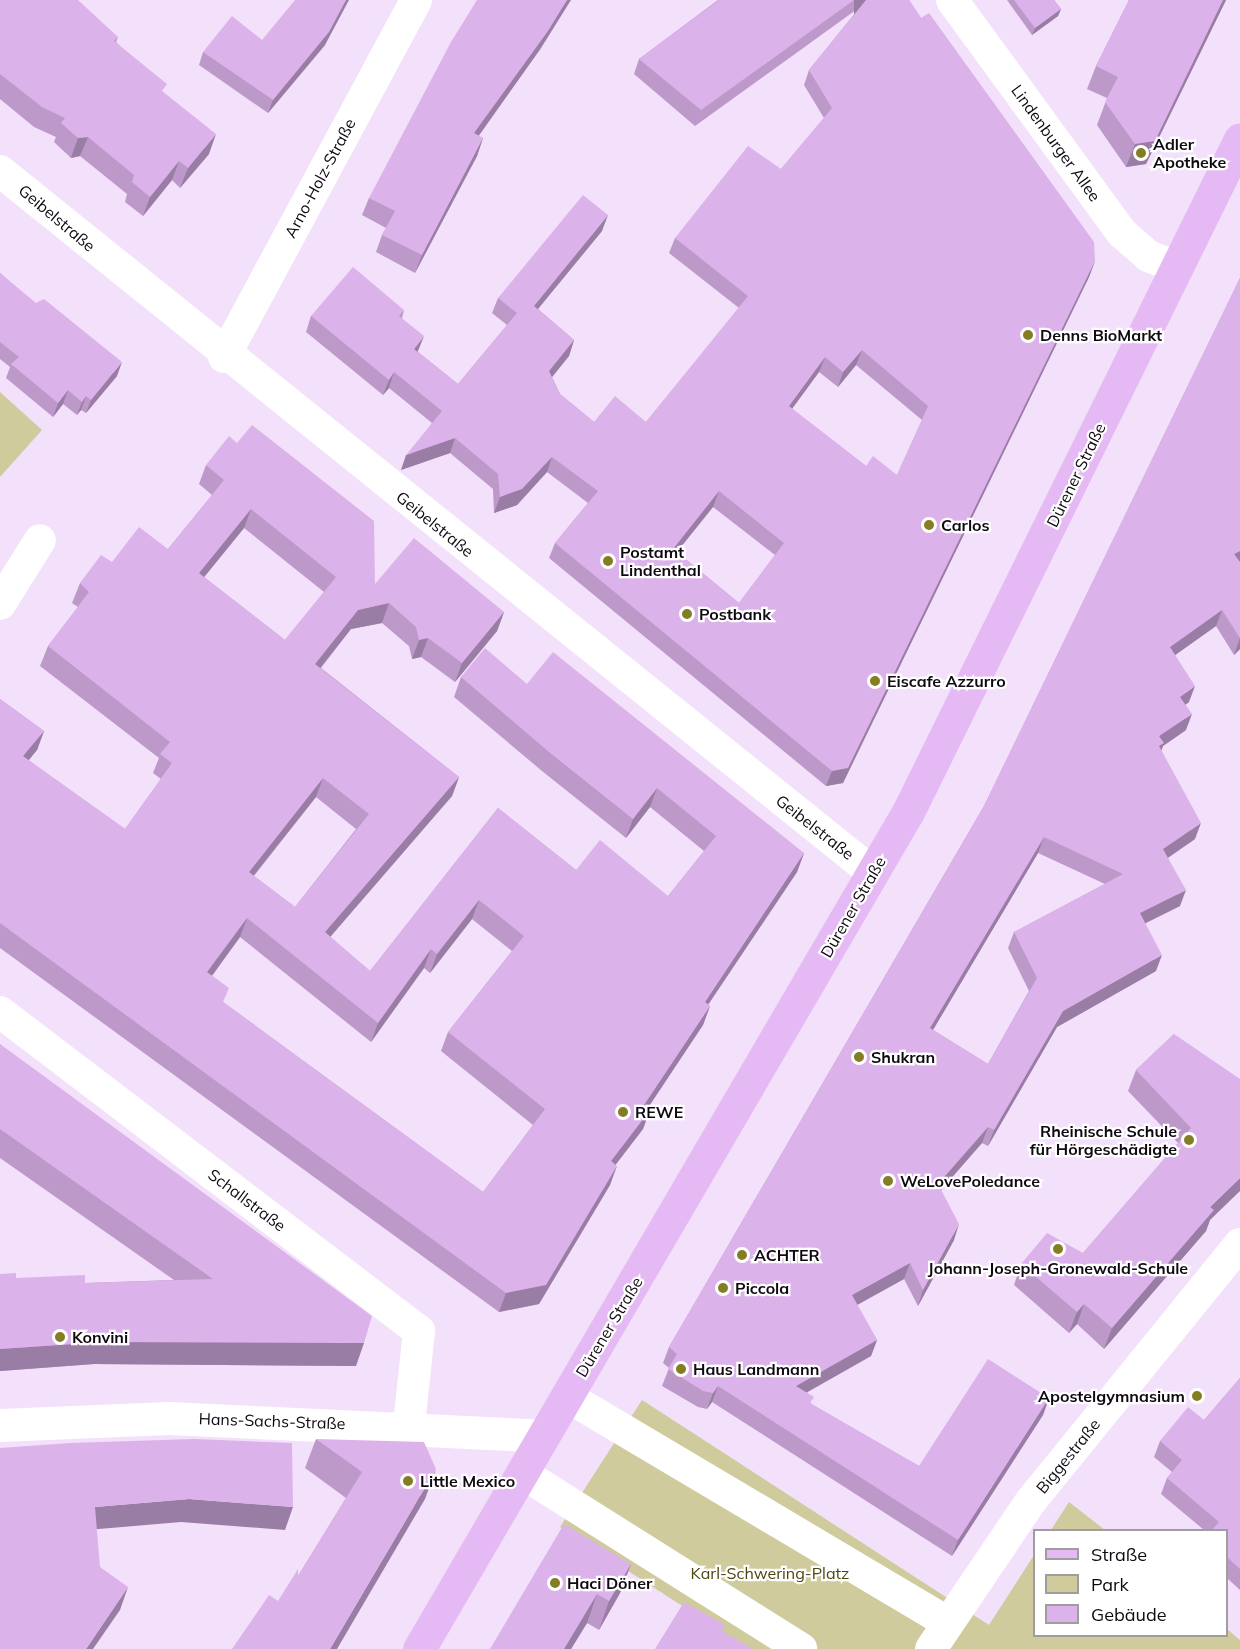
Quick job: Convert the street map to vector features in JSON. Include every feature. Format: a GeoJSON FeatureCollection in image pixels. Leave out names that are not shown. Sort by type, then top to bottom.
{"type":"FeatureCollection","features":[{"type":"Feature","properties":{"kind":"main road","name":"Dürener Straße"},"geometry":{"type":"LineString","coordinates":[[419,1649],[873,873],[942,747],[1240,142]]}},
{"type":"Feature","properties":{"kind":"street","name":"Arno-Holz-Straße"},"geometry":{"type":"LineString","coordinates":[[224,357],[416,0]]}},
{"type":"Feature","properties":{"kind":"street","name":"Lindenburger Allee"},"geometry":{"type":"LineString","coordinates":[[952,0],[1122,233],[1148,256],[1177,267]]}},
{"type":"Feature","properties":{"kind":"street","name":"Geibelstraße"},"geometry":{"type":"LineString","coordinates":[[0,171],[224,357],[873,873]]}},
{"type":"Feature","properties":{"kind":"street"},"geometry":{"type":"LineString","coordinates":[[0,604],[40,540]]}},
{"type":"Feature","properties":{"kind":"street","name":"Schallstraße"},"geometry":{"type":"LineString","coordinates":[[0,1012],[419,1331],[409,1425]]}},
{"type":"Feature","properties":{"kind":"street","name":"Biggestraße"},"geometry":{"type":"LineString","coordinates":[[931,1649],[947,1622],[1031,1501],[1240,1244]]}},
{"type":"Feature","properties":{"kind":"street"},"geometry":{"type":"LineString","coordinates":[[568,1397],[947,1622]]}},
{"type":"Feature","properties":{"kind":"street","name":"Hans-Sachs-Straße"},"geometry":{"type":"LineString","coordinates":[[0,1425],[170,1418],[409,1425],[544,1436]]}},
{"type":"Feature","properties":{"kind":"street"},"geometry":{"type":"LineString","coordinates":[[522,1473],[801,1649]]}},
{"type":"Feature","properties":{"kind":"green space"},"geometry":{"type":"Polygon","coordinates":[[[0,392],[42,430],[0,477],[0,392]]]}},
{"type":"Feature","properties":{"kind":"green space","name":"Karl-Schwering-Platz"},"geometry":{"type":"Polygon","coordinates":[[[642,1400],[989,1625],[1033,1557],[1033,1637],[1228,1637],[1228,1630],[1240,1640],[1240,1649],[749,1649],[560,1527],[642,1400]]]}},
{"type":"Feature","properties":{"kind":"green space"},"geometry":{"type":"Polygon","coordinates":[[[1069,1502],[1104,1529],[1052,1529],[1069,1502]]]}},
{"type":"Feature","properties":{"kind":"building"},"geometry":{"type":"Polygon","coordinates":[[[0,0],[78,0],[118,37],[114,41],[167,84],[162,91],[216,134],[188,168],[179,161],[150,197],[132,182],[134,175],[88,137],[78,138],[61,123],[65,118],[42,107],[0,74],[0,0]]]}},
{"type":"Feature","properties":{"kind":"building"},"geometry":{"type":"Polygon","coordinates":[[[295,0],[346,0],[329,32],[273,100],[203,52],[232,16],[262,40],[295,0]]]}},
{"type":"Feature","properties":{"kind":"building"},"geometry":{"type":"Polygon","coordinates":[[[477,0],[567,0],[548,31],[474,133],[483,138],[422,255],[382,235],[395,211],[369,198],[451,42],[477,0]]]}},
{"type":"Feature","properties":{"kind":"building"},"geometry":{"type":"Polygon","coordinates":[[[719,0],[854,0],[701,110],[639,59],[719,0]]]}},
{"type":"Feature","properties":{"kind":"building"},"geometry":{"type":"Polygon","coordinates":[[[866,0],[909,0],[921,18],[929,13],[1094,242],[1095,261],[848,768],[832,771],[555,543],[598,491],[552,457],[522,489],[500,497],[498,474],[455,438],[406,455],[442,411],[394,372],[389,380],[311,316],[353,267],[404,310],[399,316],[424,336],[414,349],[458,384],[517,313],[498,298],[583,195],[608,215],[534,306],[574,340],[549,371],[560,394],[594,422],[615,396],[646,422],[748,296],[675,238],[748,146],[781,169],[832,108],[809,70],[866,0]],[[862,350],[843,372],[825,357],[789,406],[866,466],[873,456],[897,475],[928,406],[862,350]],[[719,491],[673,549],[739,603],[784,543],[719,491]]]}},
{"type":"Feature","properties":{"kind":"building"},"geometry":{"type":"Polygon","coordinates":[[[1014,0],[1054,0],[1061,9],[1035,28],[1014,0]]]}},
{"type":"Feature","properties":{"kind":"building"},"geometry":{"type":"Polygon","coordinates":[[[1129,0],[1223,0],[1155,141],[1135,144],[1105,102],[1118,77],[1096,66],[1129,0]]]}},
{"type":"Feature","properties":{"kind":"building"},"geometry":{"type":"Polygon","coordinates":[[[0,273],[36,303],[44,299],[122,362],[91,400],[86,396],[82,402],[68,390],[58,403],[11,364],[19,357],[0,342],[0,273]]]}},
{"type":"Feature","properties":{"kind":"building"},"geometry":{"type":"Polygon","coordinates":[[[1240,278],[1240,551],[1234,554],[1240,562],[1240,638],[1222,610],[1170,647],[1195,686],[1180,697],[1192,714],[1159,736],[1164,743],[1159,746],[1201,823],[1163,849],[1186,890],[1140,913],[1162,955],[1063,1011],[994,1130],[988,1127],[938,1184],[959,1224],[923,1290],[910,1263],[852,1295],[877,1340],[796,1386],[814,1397],[810,1403],[919,1466],[988,1359],[1049,1398],[958,1540],[718,1386],[713,1393],[703,1391],[668,1369],[677,1354],[669,1347],[984,806],[1240,278]],[[1044,837],[930,1028],[988,1064],[1037,978],[1014,932],[1123,874],[1044,837]]]}},
{"type":"Feature","properties":{"kind":"building"},"geometry":{"type":"Polygon","coordinates":[[[252,425],[374,521],[375,584],[414,538],[504,612],[462,663],[428,638],[419,640],[416,627],[389,603],[358,610],[315,664],[459,777],[325,932],[370,971],[498,808],[576,870],[600,840],[668,896],[716,836],[657,788],[633,819],[549,752],[461,677],[485,648],[527,684],[553,652],[804,853],[705,1002],[710,1006],[644,1105],[650,1110],[611,1161],[617,1166],[546,1285],[506,1293],[0,923],[0,699],[44,731],[23,756],[125,829],[172,763],[160,754],[170,742],[48,646],[89,592],[80,583],[101,555],[112,562],[139,527],[168,549],[224,480],[206,465],[229,436],[237,443],[252,425]],[[251,509],[199,573],[285,640],[336,577],[251,509]],[[323,778],[249,872],[295,907],[369,814],[323,778]],[[479,900],[437,954],[431,949],[378,1023],[247,918],[207,972],[229,988],[223,1002],[483,1192],[545,1109],[448,1032],[524,936],[479,900]]]}},
{"type":"Feature","properties":{"kind":"building"},"geometry":{"type":"Polygon","coordinates":[[[1174,1034],[1240,1079],[1240,1178],[1210,1207],[1214,1210],[1112,1328],[1084,1304],[1077,1312],[1021,1264],[1047,1233],[1083,1253],[1191,1128],[1136,1070],[1174,1034]]]}},
{"type":"Feature","properties":{"kind":"building"},"geometry":{"type":"Polygon","coordinates":[[[0,1044],[372,1316],[364,1343],[103,1342],[0,1349],[0,1274],[16,1273],[16,1278],[85,1275],[85,1283],[213,1279],[0,1129],[0,1044]]]}},
{"type":"Feature","properties":{"kind":"building"},"geometry":{"type":"Polygon","coordinates":[[[1240,1378],[1240,1569],[1228,1558],[1228,1529],[1213,1529],[1219,1522],[1167,1478],[1182,1460],[1160,1441],[1188,1407],[1204,1420],[1240,1378]]]}},
{"type":"Feature","properties":{"kind":"building"},"geometry":{"type":"Polygon","coordinates":[[[194,1439],[292,1443],[293,1507],[189,1499],[95,1507],[100,1567],[128,1587],[86,1649],[0,1649],[0,1448],[194,1439]]]}},
{"type":"Feature","properties":{"kind":"building"},"geometry":{"type":"Polygon","coordinates":[[[316,1439],[424,1442],[436,1469],[330,1649],[232,1649],[269,1595],[278,1601],[298,1569],[298,1576],[362,1472],[316,1439]]]}},
{"type":"Feature","properties":{"kind":"building"},"geometry":{"type":"Polygon","coordinates":[[[564,1524],[631,1564],[609,1601],[597,1594],[564,1649],[490,1649],[564,1524]]]}},
{"type":"Feature","properties":{"kind":"building"},"geometry":{"type":"Polygon","coordinates":[[[684,1602],[725,1625],[722,1631],[753,1649],[655,1649],[684,1602]]]}},
{"type":"Feature","properties":{"kind":"place","name":"Adler Apotheke"},"geometry":{"type":"Point","coordinates":[1141,153]}},
{"type":"Feature","properties":{"kind":"place","name":"Denns BioMarkt"},"geometry":{"type":"Point","coordinates":[1028,335]}},
{"type":"Feature","properties":{"kind":"place","name":"Carlos"},"geometry":{"type":"Point","coordinates":[929,525]}},
{"type":"Feature","properties":{"kind":"place","name":"Postamt Lindenthal"},"geometry":{"type":"Point","coordinates":[608,561]}},
{"type":"Feature","properties":{"kind":"place","name":"Postbank"},"geometry":{"type":"Point","coordinates":[687,614]}},
{"type":"Feature","properties":{"kind":"place","name":"Eiscafe Azzurro"},"geometry":{"type":"Point","coordinates":[875,681]}},
{"type":"Feature","properties":{"kind":"place","name":"Shukran"},"geometry":{"type":"Point","coordinates":[859,1057]}},
{"type":"Feature","properties":{"kind":"place","name":"REWE"},"geometry":{"type":"Point","coordinates":[623,1112]}},
{"type":"Feature","properties":{"kind":"place","name":"Rheinische Schule für Hörgeschädigte"},"geometry":{"type":"Point","coordinates":[1189,1140]}},
{"type":"Feature","properties":{"kind":"place","name":"WeLovePoledance"},"geometry":{"type":"Point","coordinates":[888,1181]}},
{"type":"Feature","properties":{"kind":"place","name":"Johann-Joseph-Gronewald-Schule"},"geometry":{"type":"Point","coordinates":[1058,1249]}},
{"type":"Feature","properties":{"kind":"place","name":"ACHTER"},"geometry":{"type":"Point","coordinates":[742,1255]}},
{"type":"Feature","properties":{"kind":"place","name":"Piccola"},"geometry":{"type":"Point","coordinates":[723,1288]}},
{"type":"Feature","properties":{"kind":"place","name":"Konvini"},"geometry":{"type":"Point","coordinates":[60,1337]}},
{"type":"Feature","properties":{"kind":"place","name":"Haus Landmann"},"geometry":{"type":"Point","coordinates":[681,1369]}},
{"type":"Feature","properties":{"kind":"place","name":"Apostelgymnasium"},"geometry":{"type":"Point","coordinates":[1197,1396]}},
{"type":"Feature","properties":{"kind":"place","name":"Little Mexico"},"geometry":{"type":"Point","coordinates":[408,1481]}},
{"type":"Feature","properties":{"kind":"place","name":"Haci Döner"},"geometry":{"type":"Point","coordinates":[555,1583]}}]}
